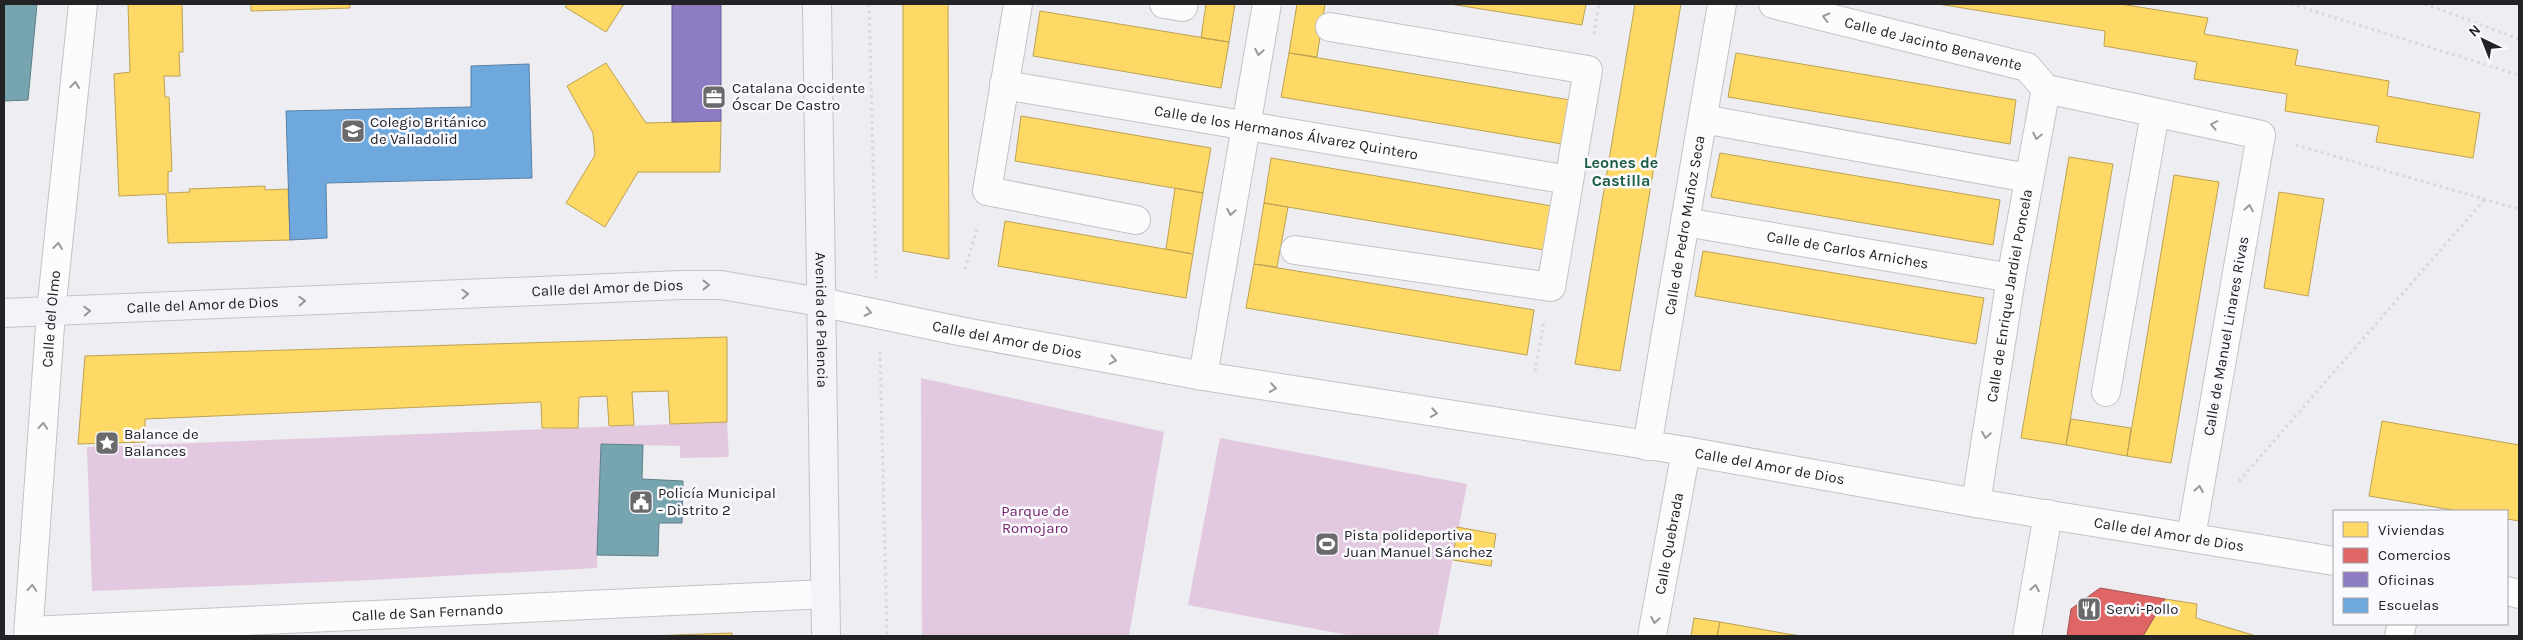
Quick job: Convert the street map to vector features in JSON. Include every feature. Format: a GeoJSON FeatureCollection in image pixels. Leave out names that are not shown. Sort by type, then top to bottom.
{"type":"FeatureCollection","features":[{"type":"Feature","properties":{"kind":"street","name":"Calle del Olmo"},"geometry":{"type":"LineString","coordinates":[[29,634],[51,312],[83,4]]}},
{"type":"Feature","properties":{"kind":"street","name":"Avenida de Palencia"},"geometry":{"type":"LineString","coordinates":[[816,4],[826,636]]}},
{"type":"Feature","properties":{"kind":"street"},"geometry":{"type":"LineString","coordinates":[[1018,4],[987,191],[1136,220]]}},
{"type":"Feature","properties":{"kind":"street"},"geometry":{"type":"LineString","coordinates":[[1203,376],[1267,4]]}},
{"type":"Feature","properties":{"kind":"street","name":"Calle de Pedro Muñoz Seca"},"geometry":{"type":"LineString","coordinates":[[1647,446],[1722,4]]}},
{"type":"Feature","properties":{"kind":"street","name":"Calle de Jacinto Benavente"},"geometry":{"type":"LineString","coordinates":[[1773,4],[2027,67],[2046,88]]}},
{"type":"Feature","properties":{"kind":"street"},"geometry":{"type":"LineString","coordinates":[[1295,250],[1551,287],[1588,70],[1330,27]]}},
{"type":"Feature","properties":{"kind":"street","name":"Calle de los Hermanos Álvarez Quintero"},"geometry":{"type":"LineString","coordinates":[[1004,85],[1569,180]]}},
{"type":"Feature","properties":{"kind":"street"},"geometry":{"type":"LineString","coordinates":[[2046,88],[2155,114],[2261,135]]}},
{"type":"Feature","properties":{"kind":"street","name":"Calle de Enrique Jardiel Poncela"},"geometry":{"type":"LineString","coordinates":[[1976,503],[2010,278],[2046,88]]}},
{"type":"Feature","properties":{"kind":"street"},"geometry":{"type":"LineString","coordinates":[[2106,392],[2155,114]]}},
{"type":"Feature","properties":{"kind":"street"},"geometry":{"type":"LineString","coordinates":[[1703,119],[2028,178]]}},
{"type":"Feature","properties":{"kind":"street","name":"Calle de Manuel Linares Rivas"},"geometry":{"type":"LineString","coordinates":[[2190,537],[2261,135]]}},
{"type":"Feature","properties":{"kind":"street","name":"Calle de Carlos Arniches"},"geometry":{"type":"LineString","coordinates":[[1685,222],[2010,278]]}},
{"type":"Feature","properties":{"kind":"street","name":"Calle del Amor de Dios"},"geometry":{"type":"LineString","coordinates":[[4,313],[681,285],[721,285],[820,302],[959,331],[1203,376],[1686,451],[1976,503],[2333,561]]}},
{"type":"Feature","properties":{"kind":"street","name":"Calle Quebrada"},"geometry":{"type":"LineString","coordinates":[[1652,636],[1686,451]]}},
{"type":"Feature","properties":{"kind":"street"},"geometry":{"type":"LineString","coordinates":[[2027,636],[2048,514]]}},
{"type":"Feature","properties":{"kind":"street","name":"Calle de San Fernando"},"geometry":{"type":"LineString","coordinates":[[29,634],[825,594]]}},
{"type":"Feature","properties":{"kind":"path"},"geometry":{"type":"LineString","coordinates":[[868,4],[876,285]]}},
{"type":"Feature","properties":{"kind":"path"},"geometry":{"type":"LineString","coordinates":[[2291,4],[2519,75]]}},
{"type":"Feature","properties":{"kind":"path"},"geometry":{"type":"LineString","coordinates":[[2425,4],[2519,39]]}},
{"type":"Feature","properties":{"kind":"path"},"geometry":{"type":"LineString","coordinates":[[2261,135],[2519,209]]}},
{"type":"Feature","properties":{"kind":"path"},"geometry":{"type":"LineString","coordinates":[[966,269],[987,191]]}},
{"type":"Feature","properties":{"kind":"path"},"geometry":{"type":"LineString","coordinates":[[2236,484],[2485,199]]}},
{"type":"Feature","properties":{"kind":"path"},"geometry":{"type":"LineString","coordinates":[[1535,372],[1551,287]]}},
{"type":"Feature","properties":{"kind":"path"},"geometry":{"type":"LineString","coordinates":[[880,351],[886,636]]}},
{"type":"Feature","properties":{"kind":"green space","name":"Parque de Romojaro"},"geometry":{"type":"Polygon","coordinates":[[[921,378],[1164,432],[1129,636],[922,636],[921,378]]]}},
{"type":"Feature","properties":{"kind":"green space"},"geometry":{"type":"Polygon","coordinates":[[[727,422],[729,457],[680,458],[680,446],[601,444],[597,568],[351,581],[92,591],[87,447],[727,422]]]}},
{"type":"Feature","properties":{"kind":"green space","name":"Pista polideportiva Juan Manuel Sánchez"},"geometry":{"type":"Polygon","coordinates":[[[1220,438],[1467,484],[1438,636],[1353,636],[1188,605],[1220,438]]]}},
{"type":"Feature","properties":{"kind":"building: Viviendas"},"geometry":{"type":"Polygon","coordinates":[[[128,4],[182,4],[183,52],[179,52],[180,76],[164,76],[165,97],[169,97],[172,171],[168,172],[168,193],[190,192],[189,189],[265,186],[265,190],[288,189],[290,240],[168,243],[166,194],[119,196],[114,74],[130,72],[128,4]]]}},
{"type":"Feature","properties":{"kind":"building: Viviendas"},"geometry":{"type":"Polygon","coordinates":[[[251,4],[350,4],[350,8],[251,11],[251,4]]]}},
{"type":"Feature","properties":{"kind":"building: Viviendas"},"geometry":{"type":"Polygon","coordinates":[[[568,4],[624,4],[606,32],[565,7],[568,4]]]}},
{"type":"Feature","properties":{"kind":"building: Viviendas"},"geometry":{"type":"Polygon","coordinates":[[[903,4],[948,4],[949,259],[903,251],[903,4]]]}},
{"type":"Feature","properties":{"kind":"building: Viviendas"},"geometry":{"type":"Polygon","coordinates":[[[1206,4],[1235,4],[1229,42],[1201,38],[1206,4]]]}},
{"type":"Feature","properties":{"kind":"building: Viviendas"},"geometry":{"type":"Polygon","coordinates":[[[1297,4],[1325,4],[1317,57],[1289,53],[1297,4]]]}},
{"type":"Feature","properties":{"kind":"building: Viviendas"},"geometry":{"type":"Polygon","coordinates":[[[1450,4],[1586,4],[1582,25],[1450,4]]]}},
{"type":"Feature","properties":{"kind":"building: Viviendas"},"geometry":{"type":"Polygon","coordinates":[[[1635,4],[1681,4],[1620,371],[1575,364],[1635,4]]]}},
{"type":"Feature","properties":{"kind":"building: Viviendas"},"geometry":{"type":"Polygon","coordinates":[[[1938,4],[2120,4],[2208,18],[2204,34],[2298,50],[2295,65],[2389,81],[2387,96],[2480,113],[2473,158],[2376,142],[2379,126],[2285,111],[2287,94],[2194,79],[2197,62],[2104,46],[2105,31],[1938,4]]]}},
{"type":"Feature","properties":{"kind":"building: Viviendas"},"geometry":{"type":"Polygon","coordinates":[[[1040,11],[1229,42],[1221,88],[1033,56],[1040,11]]]}},
{"type":"Feature","properties":{"kind":"building: Viviendas"},"geometry":{"type":"Polygon","coordinates":[[[1289,53],[1570,100],[1562,144],[1281,97],[1289,53]]]}},
{"type":"Feature","properties":{"kind":"building: Viviendas"},"geometry":{"type":"Polygon","coordinates":[[[1736,53],[2016,100],[2010,144],[1728,97],[1736,53]]]}},
{"type":"Feature","properties":{"kind":"building: Viviendas"},"geometry":{"type":"Polygon","coordinates":[[[606,63],[646,123],[721,121],[720,172],[638,172],[605,227],[566,203],[595,155],[593,133],[567,86],[606,63]]]}},
{"type":"Feature","properties":{"kind":"building: Viviendas"},"geometry":{"type":"Polygon","coordinates":[[[1021,116],[1211,148],[1203,193],[1015,161],[1021,116]]]}},
{"type":"Feature","properties":{"kind":"building: Viviendas"},"geometry":{"type":"Polygon","coordinates":[[[1720,153],[2000,200],[1993,245],[1711,197],[1720,153]]]}},
{"type":"Feature","properties":{"kind":"building: Viviendas"},"geometry":{"type":"Polygon","coordinates":[[[2069,157],[2113,164],[2066,445],[2021,438],[2069,157]]]}},
{"type":"Feature","properties":{"kind":"building: Viviendas"},"geometry":{"type":"Polygon","coordinates":[[[1271,158],[1552,206],[1544,250],[1264,203],[1271,158]]]}},
{"type":"Feature","properties":{"kind":"building: Viviendas"},"geometry":{"type":"Polygon","coordinates":[[[2174,175],[2219,182],[2171,463],[2127,456],[2174,175]]]}},
{"type":"Feature","properties":{"kind":"building: Viviendas"},"geometry":{"type":"Polygon","coordinates":[[[1175,188],[1203,193],[1193,254],[1166,249],[1175,188]]]}},
{"type":"Feature","properties":{"kind":"building: Viviendas"},"geometry":{"type":"Polygon","coordinates":[[[2279,192],[2324,199],[2308,296],[2264,288],[2279,192]]]}},
{"type":"Feature","properties":{"kind":"building: Viviendas"},"geometry":{"type":"Polygon","coordinates":[[[1264,203],[1288,207],[1277,267],[1254,264],[1264,203]]]}},
{"type":"Feature","properties":{"kind":"building: Viviendas"},"geometry":{"type":"Polygon","coordinates":[[[1005,221],[1193,254],[1186,298],[998,266],[1005,221]]]}},
{"type":"Feature","properties":{"kind":"building: Viviendas"},"geometry":{"type":"Polygon","coordinates":[[[1703,251],[1984,298],[1976,344],[1695,296],[1703,251]]]}},
{"type":"Feature","properties":{"kind":"building: Viviendas"},"geometry":{"type":"Polygon","coordinates":[[[1254,264],[1534,310],[1527,355],[1246,308],[1254,264]]]}},
{"type":"Feature","properties":{"kind":"building: Viviendas"},"geometry":{"type":"Polygon","coordinates":[[[727,337],[727,422],[670,424],[668,391],[632,392],[634,425],[609,426],[607,396],[579,397],[578,428],[542,428],[541,402],[145,419],[145,442],[78,444],[85,356],[727,337]]]}},
{"type":"Feature","properties":{"kind":"building: Viviendas"},"geometry":{"type":"Polygon","coordinates":[[[2071,419],[2131,428],[2127,456],[2066,445],[2071,419]]]}},
{"type":"Feature","properties":{"kind":"building: Viviendas"},"geometry":{"type":"Polygon","coordinates":[[[2382,421],[2519,445],[2519,521],[2508,519],[2508,510],[2453,510],[2369,496],[2382,421]]]}},
{"type":"Feature","properties":{"kind":"building: Viviendas"},"geometry":{"type":"Polygon","coordinates":[[[1457,527],[1496,534],[1491,566],[1453,560],[1457,527]]]}},
{"type":"Feature","properties":{"kind":"building: Viviendas"},"geometry":{"type":"Polygon","coordinates":[[[2165,599],[2197,604],[2196,618],[2256,636],[2143,636],[2165,599]]]}},
{"type":"Feature","properties":{"kind":"building: Viviendas"},"geometry":{"type":"Polygon","coordinates":[[[1694,618],[1720,622],[1717,636],[1691,636],[1694,618]]]}},
{"type":"Feature","properties":{"kind":"building: Viviendas"},"geometry":{"type":"Polygon","coordinates":[[[1720,622],[1788,634],[1802,636],[1717,636],[1720,622]]]}},
{"type":"Feature","properties":{"kind":"building: Viviendas"},"geometry":{"type":"Polygon","coordinates":[[[732,633],[732,636],[646,636],[732,633]]]}},
{"type":"Feature","properties":{"kind":"building: Comercios"},"geometry":{"type":"Polygon","coordinates":[[[2100,588],[2165,599],[2143,636],[2067,636],[2071,609],[2100,588]]]}},
{"type":"Feature","properties":{"kind":"building: Oficinas"},"geometry":{"type":"Polygon","coordinates":[[[672,4],[721,4],[721,121],[672,122],[672,4]]]}},
{"type":"Feature","properties":{"kind":"building: Escuelas"},"geometry":{"type":"Polygon","coordinates":[[[529,64],[532,178],[326,183],[327,238],[290,240],[286,111],[471,107],[471,66],[529,64]]]}},
{"type":"Feature","properties":{"kind":"building: Público"},"geometry":{"type":"Polygon","coordinates":[[[4,4],[37,4],[28,100],[4,101],[4,4]]]}},
{"type":"Feature","properties":{"kind":"building: Público","name":"Policía Municipal - Distrito 2"},"geometry":{"type":"Polygon","coordinates":[[[601,444],[643,445],[642,479],[683,481],[682,523],[659,523],[658,556],[597,555],[601,444]]]}},
{"type":"Feature","properties":{"kind":"place","name":"Catalana Occidente Óscar De Castro"},"geometry":{"type":"Point","coordinates":[714,97]}},
{"type":"Feature","properties":{"kind":"place","name":"Colegio Británico de Valladolid"},"geometry":{"type":"Point","coordinates":[353,131]}},
{"type":"Feature","properties":{"kind":"place","name":"Balance de Balances"},"geometry":{"type":"Point","coordinates":[107,443]}},
{"type":"Feature","properties":{"kind":"place","name":"Policía Municipal - Distrito 2"},"geometry":{"type":"Point","coordinates":[641,502]}},
{"type":"Feature","properties":{"kind":"place","name":"Pista polideportiva Juan Manuel Sánchez"},"geometry":{"type":"Point","coordinates":[1327,544]}},
{"type":"Feature","properties":{"kind":"place","name":"Servi-Pollo"},"geometry":{"type":"Point","coordinates":[2089,609]}},
{"type":"Feature","properties":{"kind":"district","name":"Leones de Castilla"},"geometry":{"type":"Point","coordinates":[1621,171]}}]}
